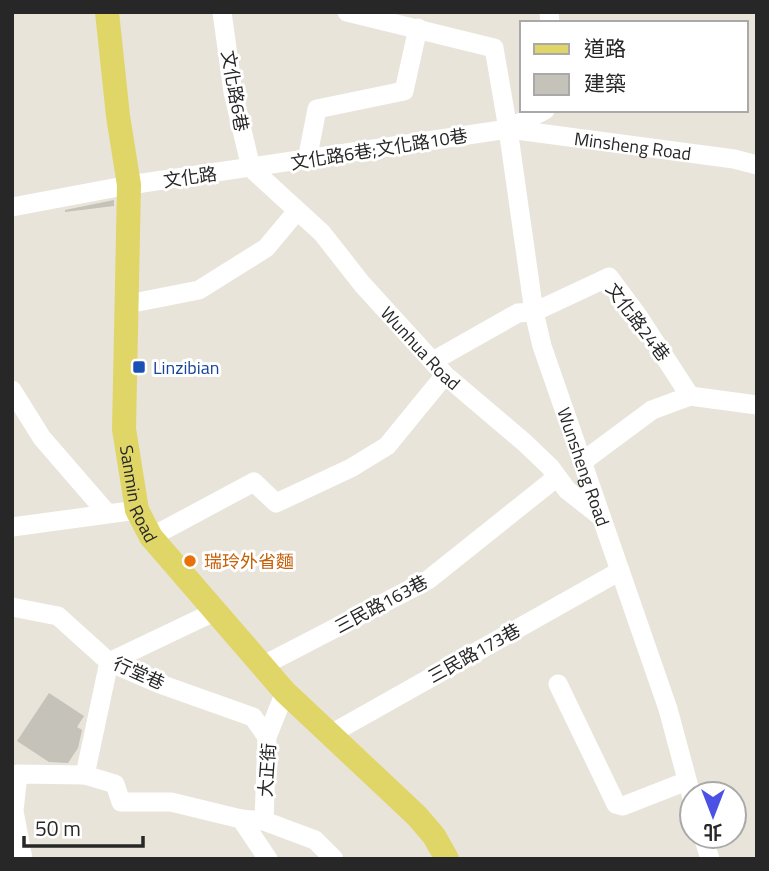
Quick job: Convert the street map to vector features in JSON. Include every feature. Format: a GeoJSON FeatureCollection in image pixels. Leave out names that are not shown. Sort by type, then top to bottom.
{"type":"FeatureCollection","features":[{"type":"Feature","properties":{"kind":"main road","name":"Sanmin Road"},"geometry":{"type":"LineString","coordinates":[[107,12],[118,116],[130,185],[124,429],[137,509],[151,537],[214,612],[285,692],[417,816],[434,836],[447,859]]}},
{"type":"Feature","properties":{"kind":"street","name":"文化路6巷"},"geometry":{"type":"LineString","coordinates":[[222,12],[233,92],[251,168]]}},
{"type":"Feature","properties":{"kind":"street"},"geometry":{"type":"LineString","coordinates":[[347,12],[494,48],[508,128],[541,112]]}},
{"type":"Feature","properties":{"kind":"street"},"geometry":{"type":"LineString","coordinates":[[307,160],[317,109],[404,91],[418,28]]}},
{"type":"Feature","properties":{"kind":"street","name":"文化路6巷;文化路10巷"},"geometry":{"type":"LineString","coordinates":[[251,168],[508,128]]}},
{"type":"Feature","properties":{"kind":"street","name":"Minsheng Road"},"geometry":{"type":"LineString","coordinates":[[508,128],[734,159],[757,165]]}},
{"type":"Feature","properties":{"kind":"street","name":"Wunsheng Road"},"geometry":{"type":"LineString","coordinates":[[508,128],[534,312],[542,346],[668,709],[687,780]]}},
{"type":"Feature","properties":{"kind":"street","name":"文化路"},"geometry":{"type":"LineString","coordinates":[[12,207],[130,185],[251,168]]}},
{"type":"Feature","properties":{"kind":"street","name":"Wunhua Road"},"geometry":{"type":"LineString","coordinates":[[251,168],[322,233],[362,284],[439,368],[525,443],[567,490],[601,517]]}},
{"type":"Feature","properties":{"kind":"street"},"geometry":{"type":"LineString","coordinates":[[128,304],[199,290],[266,248],[297,211]]}},
{"type":"Feature","properties":{"kind":"street","name":"文化路24巷"},"geometry":{"type":"LineString","coordinates":[[534,312],[609,277],[690,396]]}},
{"type":"Feature","properties":{"kind":"street"},"geometry":{"type":"LineString","coordinates":[[151,537],[254,481],[276,503],[351,468],[387,446],[439,368],[518,313],[534,312]]}},
{"type":"Feature","properties":{"kind":"street"},"geometry":{"type":"LineString","coordinates":[[12,390],[42,438],[107,513]]}},
{"type":"Feature","properties":{"kind":"street"},"geometry":{"type":"LineString","coordinates":[[582,462],[652,410],[690,396],[757,405]]}},
{"type":"Feature","properties":{"kind":"street","name":"三民路163巷"},"geometry":{"type":"LineString","coordinates":[[262,666],[428,580],[557,477]]}},
{"type":"Feature","properties":{"kind":"street"},"geometry":{"type":"LineString","coordinates":[[12,527],[137,509]]}},
{"type":"Feature","properties":{"kind":"street","name":"三民路173巷"},"geometry":{"type":"LineString","coordinates":[[329,735],[620,571]]}},
{"type":"Feature","properties":{"kind":"street","name":"行堂巷"},"geometry":{"type":"LineString","coordinates":[[12,607],[58,616],[109,662],[160,684],[253,717],[267,737]]}},
{"type":"Feature","properties":{"kind":"street"},"geometry":{"type":"LineString","coordinates":[[85,775],[109,662],[214,612]]}},
{"type":"Feature","properties":{"kind":"street"},"geometry":{"type":"LineString","coordinates":[[558,684],[616,804],[619,806],[678,793]]}},
{"type":"Feature","properties":{"kind":"street","name":"大正街"},"geometry":{"type":"LineString","coordinates":[[241,818],[264,821],[267,737],[285,692]]}},
{"type":"Feature","properties":{"kind":"street"},"geometry":{"type":"LineString","coordinates":[[23,859],[13,811],[15,774],[85,775],[115,784],[121,802],[171,802],[241,818]]}},
{"type":"Feature","properties":{"kind":"street","name":"大正街"},"geometry":{"type":"LineString","coordinates":[[241,818],[268,859]]}},
{"type":"Feature","properties":{"kind":"street"},"geometry":{"type":"LineString","coordinates":[[264,821],[315,840],[334,859]]}},
{"type":"Feature","properties":{"kind":"building"},"geometry":{"type":"Polygon","coordinates":[[[114,200],[114,206],[65,212],[65,210],[114,200]]]}},
{"type":"Feature","properties":{"kind":"building"},"geometry":{"type":"Polygon","coordinates":[[[49,693],[84,716],[77,727],[82,730],[78,748],[68,763],[49,762],[17,741],[49,693]]]}},
{"type":"Feature","properties":{"kind":"place","name":"Linzibian"},"geometry":{"type":"Point","coordinates":[139,367]}},
{"type":"Feature","properties":{"kind":"place","name":"瑞玲外省麵"},"geometry":{"type":"Point","coordinates":[190,561]}}]}
